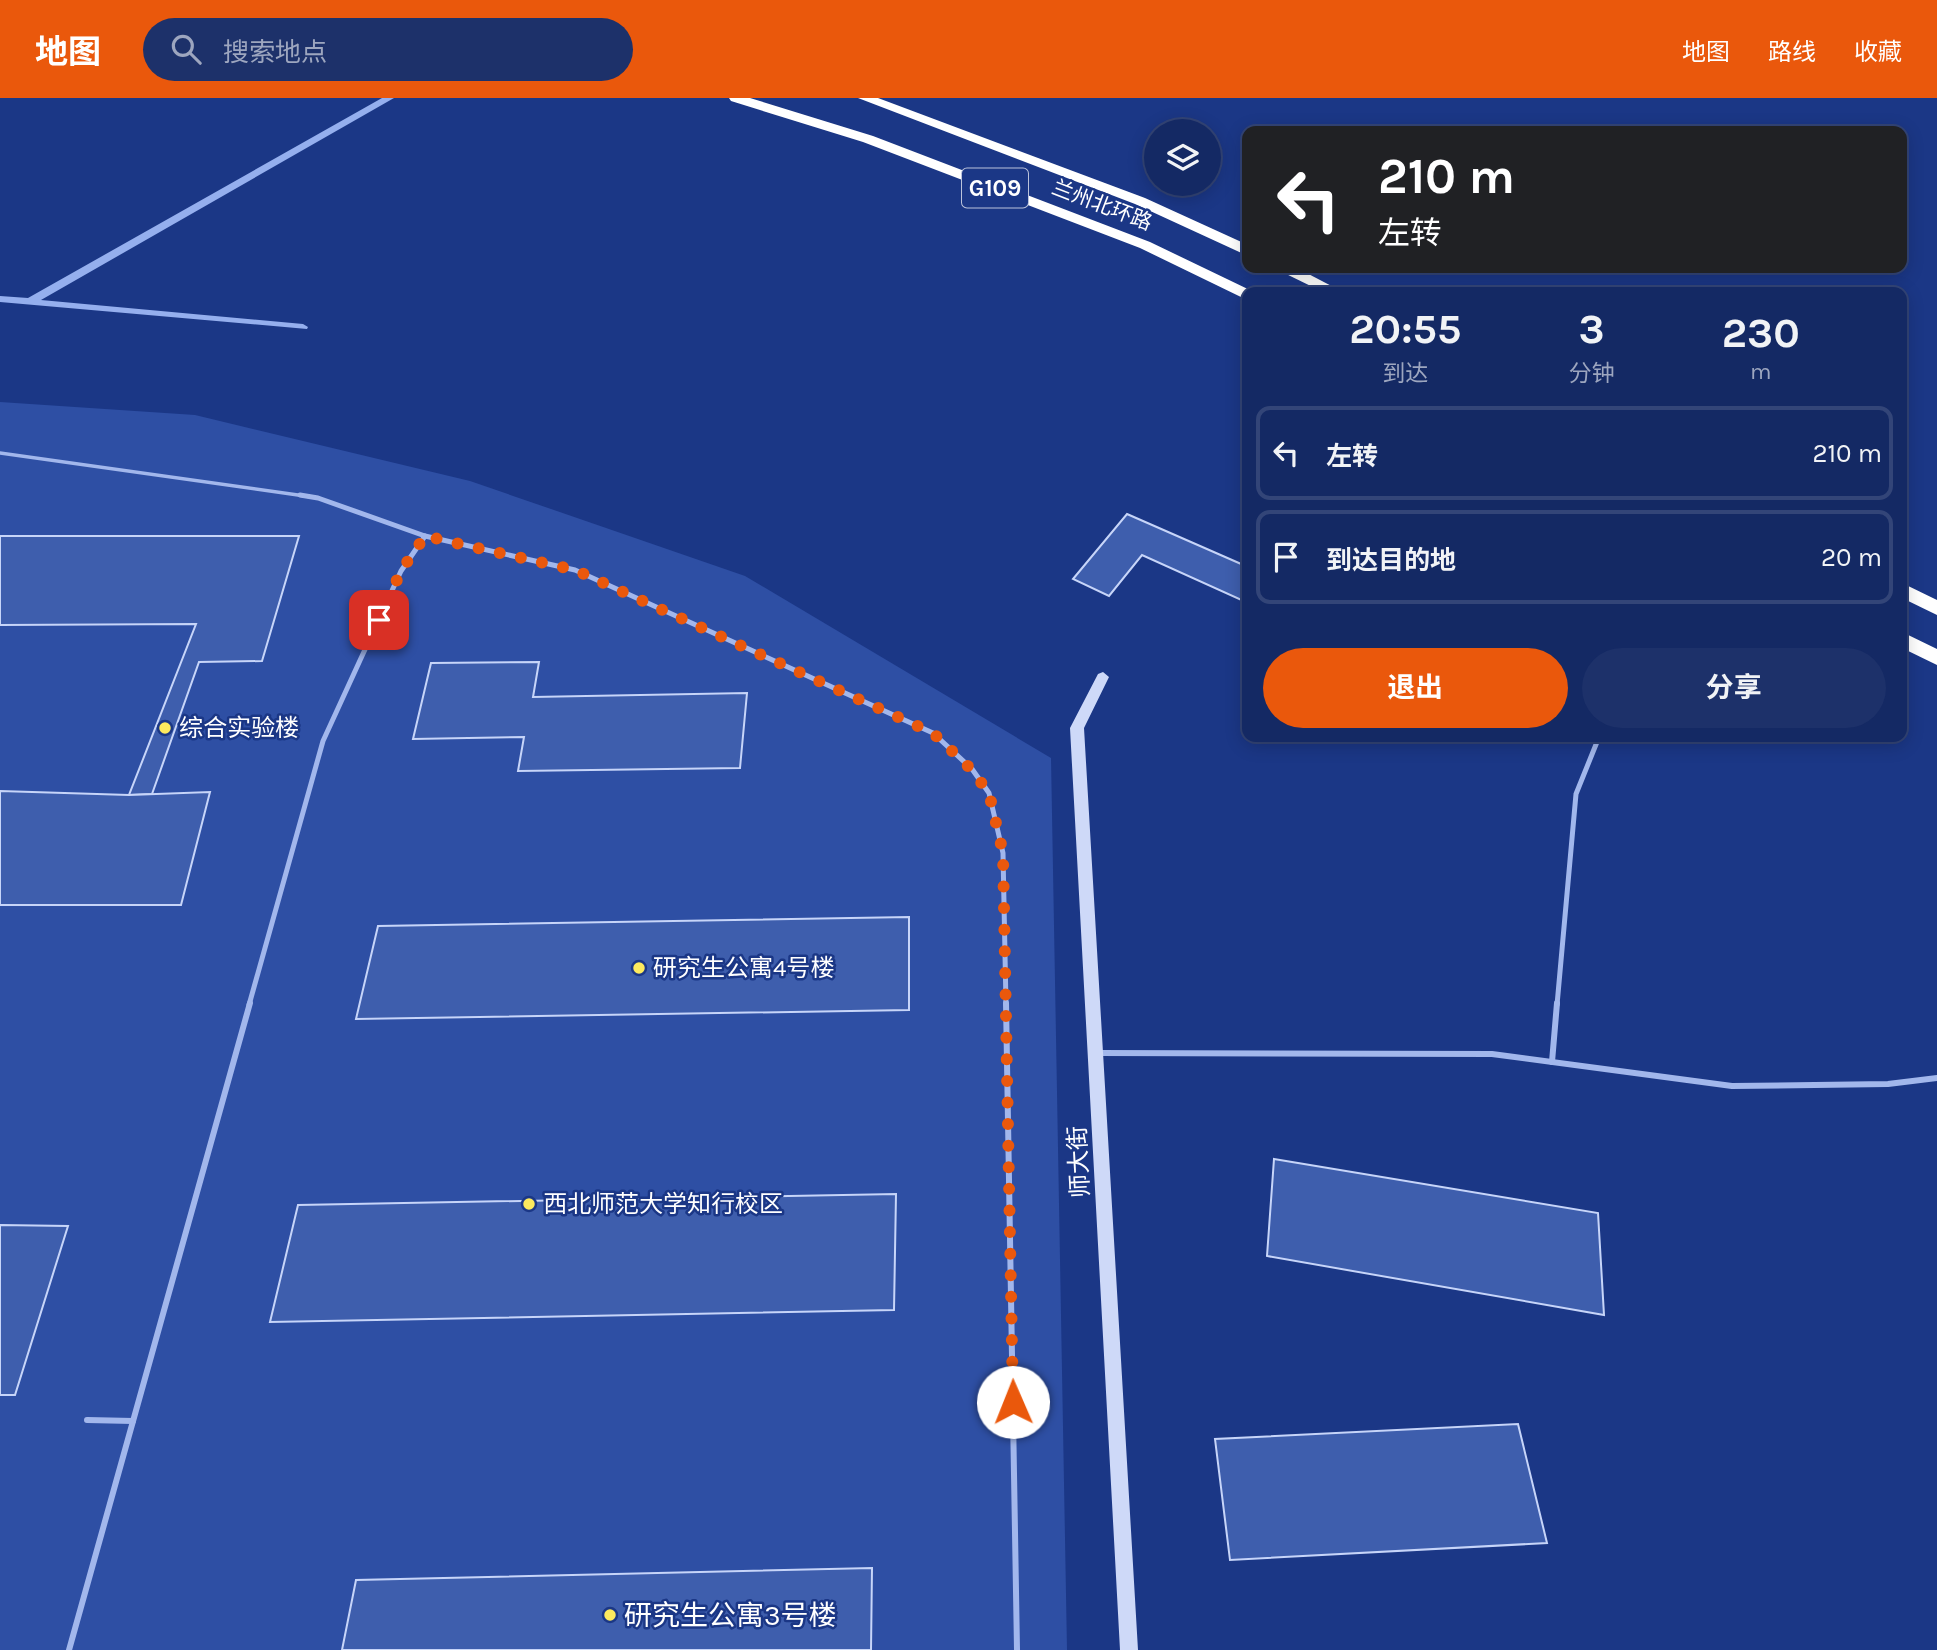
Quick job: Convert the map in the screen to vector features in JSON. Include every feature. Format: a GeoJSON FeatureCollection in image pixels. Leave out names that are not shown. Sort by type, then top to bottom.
{"type":"FeatureCollection","features":[{"type":"Feature","properties":{"kind":"highway","name":"兰州北环路"},"geometry":{"type":"LineString","coordinates":[[736,98],[868,139],[1132,240],[1242,292]]}},
{"type":"Feature","properties":{"kind":"highway","name":"兰州北环路"},"geometry":{"type":"LineString","coordinates":[[865,98],[1140,201],[1242,248]]}},
{"type":"Feature","properties":{"kind":"highway"},"geometry":{"type":"LineString","coordinates":[[1295,273],[1325,287]]}},
{"type":"Feature","properties":{"kind":"highway"},"geometry":{"type":"LineString","coordinates":[[1907,593],[1937,608]]}},
{"type":"Feature","properties":{"kind":"highway"},"geometry":{"type":"LineString","coordinates":[[1907,642],[1937,658]]}},
{"type":"Feature","properties":{"kind":"street","name":"师大街"},"geometry":{"type":"LineString","coordinates":[[1103,677],[1077,728],[1129,1650]]}},
{"type":"Feature","properties":{"kind":"lane"},"geometry":{"type":"LineString","coordinates":[[0,453],[318,498],[425,536],[575,570],[933,733],[971,769],[989,793],[1003,853],[1017,1650]]}},
{"type":"Feature","properties":{"kind":"lane"},"geometry":{"type":"LineString","coordinates":[[69,1650],[323,741],[401,571],[425,536]]}},
{"type":"Feature","properties":{"kind":"lane"},"geometry":{"type":"LineString","coordinates":[[1552,1062],[1576,794],[1597,742]]}},
{"type":"Feature","properties":{"kind":"lane"},"geometry":{"type":"LineString","coordinates":[[1096,1053],[1492,1054],[1732,1086],[1888,1084],[1937,1078]]}},
{"type":"Feature","properties":{"kind":"lane"},"geometry":{"type":"LineString","coordinates":[[87,1420],[132,1421]]}},
{"type":"Feature","properties":{"kind":"shaded area","name":"西北师范大学知行校区"},"geometry":{"type":"Polygon","coordinates":[[[0,402],[195,415],[470,481],[745,576],[1051,758],[1067,1650],[0,1650],[0,402]]]}},
{"type":"Feature","properties":{"kind":"building"},"geometry":{"type":"Polygon","coordinates":[[[1127,514],[1242,564],[1242,600],[1142,555],[1109,596],[1073,579],[1127,514]]]}},
{"type":"Feature","properties":{"kind":"building","name":"综合实验楼"},"geometry":{"type":"Polygon","coordinates":[[[0,536],[299,536],[262,661],[199,662],[152,794],[129,795],[196,624],[0,625],[0,536]]]}},
{"type":"Feature","properties":{"kind":"building"},"geometry":{"type":"Polygon","coordinates":[[[539,662],[533,697],[747,693],[740,768],[518,771],[524,737],[413,739],[431,663],[539,662]]]}},
{"type":"Feature","properties":{"kind":"building","name":"综合实验楼"},"geometry":{"type":"Polygon","coordinates":[[[0,791],[129,795],[210,792],[181,905],[0,905],[0,791]]]}},
{"type":"Feature","properties":{"kind":"building","name":"研究生公寓4号楼"},"geometry":{"type":"Polygon","coordinates":[[[909,917],[909,1010],[356,1019],[378,926],[909,917]]]}},
{"type":"Feature","properties":{"kind":"building"},"geometry":{"type":"Polygon","coordinates":[[[1274,1159],[1598,1213],[1604,1315],[1267,1256],[1274,1159]]]}},
{"type":"Feature","properties":{"kind":"building"},"geometry":{"type":"Polygon","coordinates":[[[896,1194],[894,1310],[270,1322],[298,1205],[896,1194]]]}},
{"type":"Feature","properties":{"kind":"building"},"geometry":{"type":"Polygon","coordinates":[[[0,1225],[68,1226],[15,1395],[0,1395],[0,1225]]]}},
{"type":"Feature","properties":{"kind":"building"},"geometry":{"type":"Polygon","coordinates":[[[1518,1424],[1547,1543],[1230,1560],[1215,1439],[1518,1424]]]}},
{"type":"Feature","properties":{"kind":"building","name":"研究生公寓3号楼"},"geometry":{"type":"Polygon","coordinates":[[[872,1568],[871,1650],[342,1650],[356,1580],[872,1568]]]}},
{"type":"Feature","properties":{"kind":"waterway"},"geometry":{"type":"LineString","coordinates":[[31,301],[389,98]]}},
{"type":"Feature","properties":{"kind":"waterway"},"geometry":{"type":"LineString","coordinates":[[0,299],[303,327]]}},
{"type":"Feature","properties":{"kind":"place","name":"综合实验楼"},"geometry":{"type":"Point","coordinates":[165,728]}},
{"type":"Feature","properties":{"kind":"place","name":"研究生公寓4号楼"},"geometry":{"type":"Point","coordinates":[639,968]}},
{"type":"Feature","properties":{"kind":"place","name":"西北师范大学知行校区"},"geometry":{"type":"Point","coordinates":[529,1204]}},
{"type":"Feature","properties":{"kind":"place","name":"研究生公寓3号楼"},"geometry":{"type":"Point","coordinates":[610,1615]}},
{"type":"Feature","properties":{"kind":"route"},"geometry":{"type":"LineString","coordinates":[[379,620],[401,571],[425,536],[575,570],[933,733],[971,769],[989,793],[1003,853],[1013,1402]]}}]}
